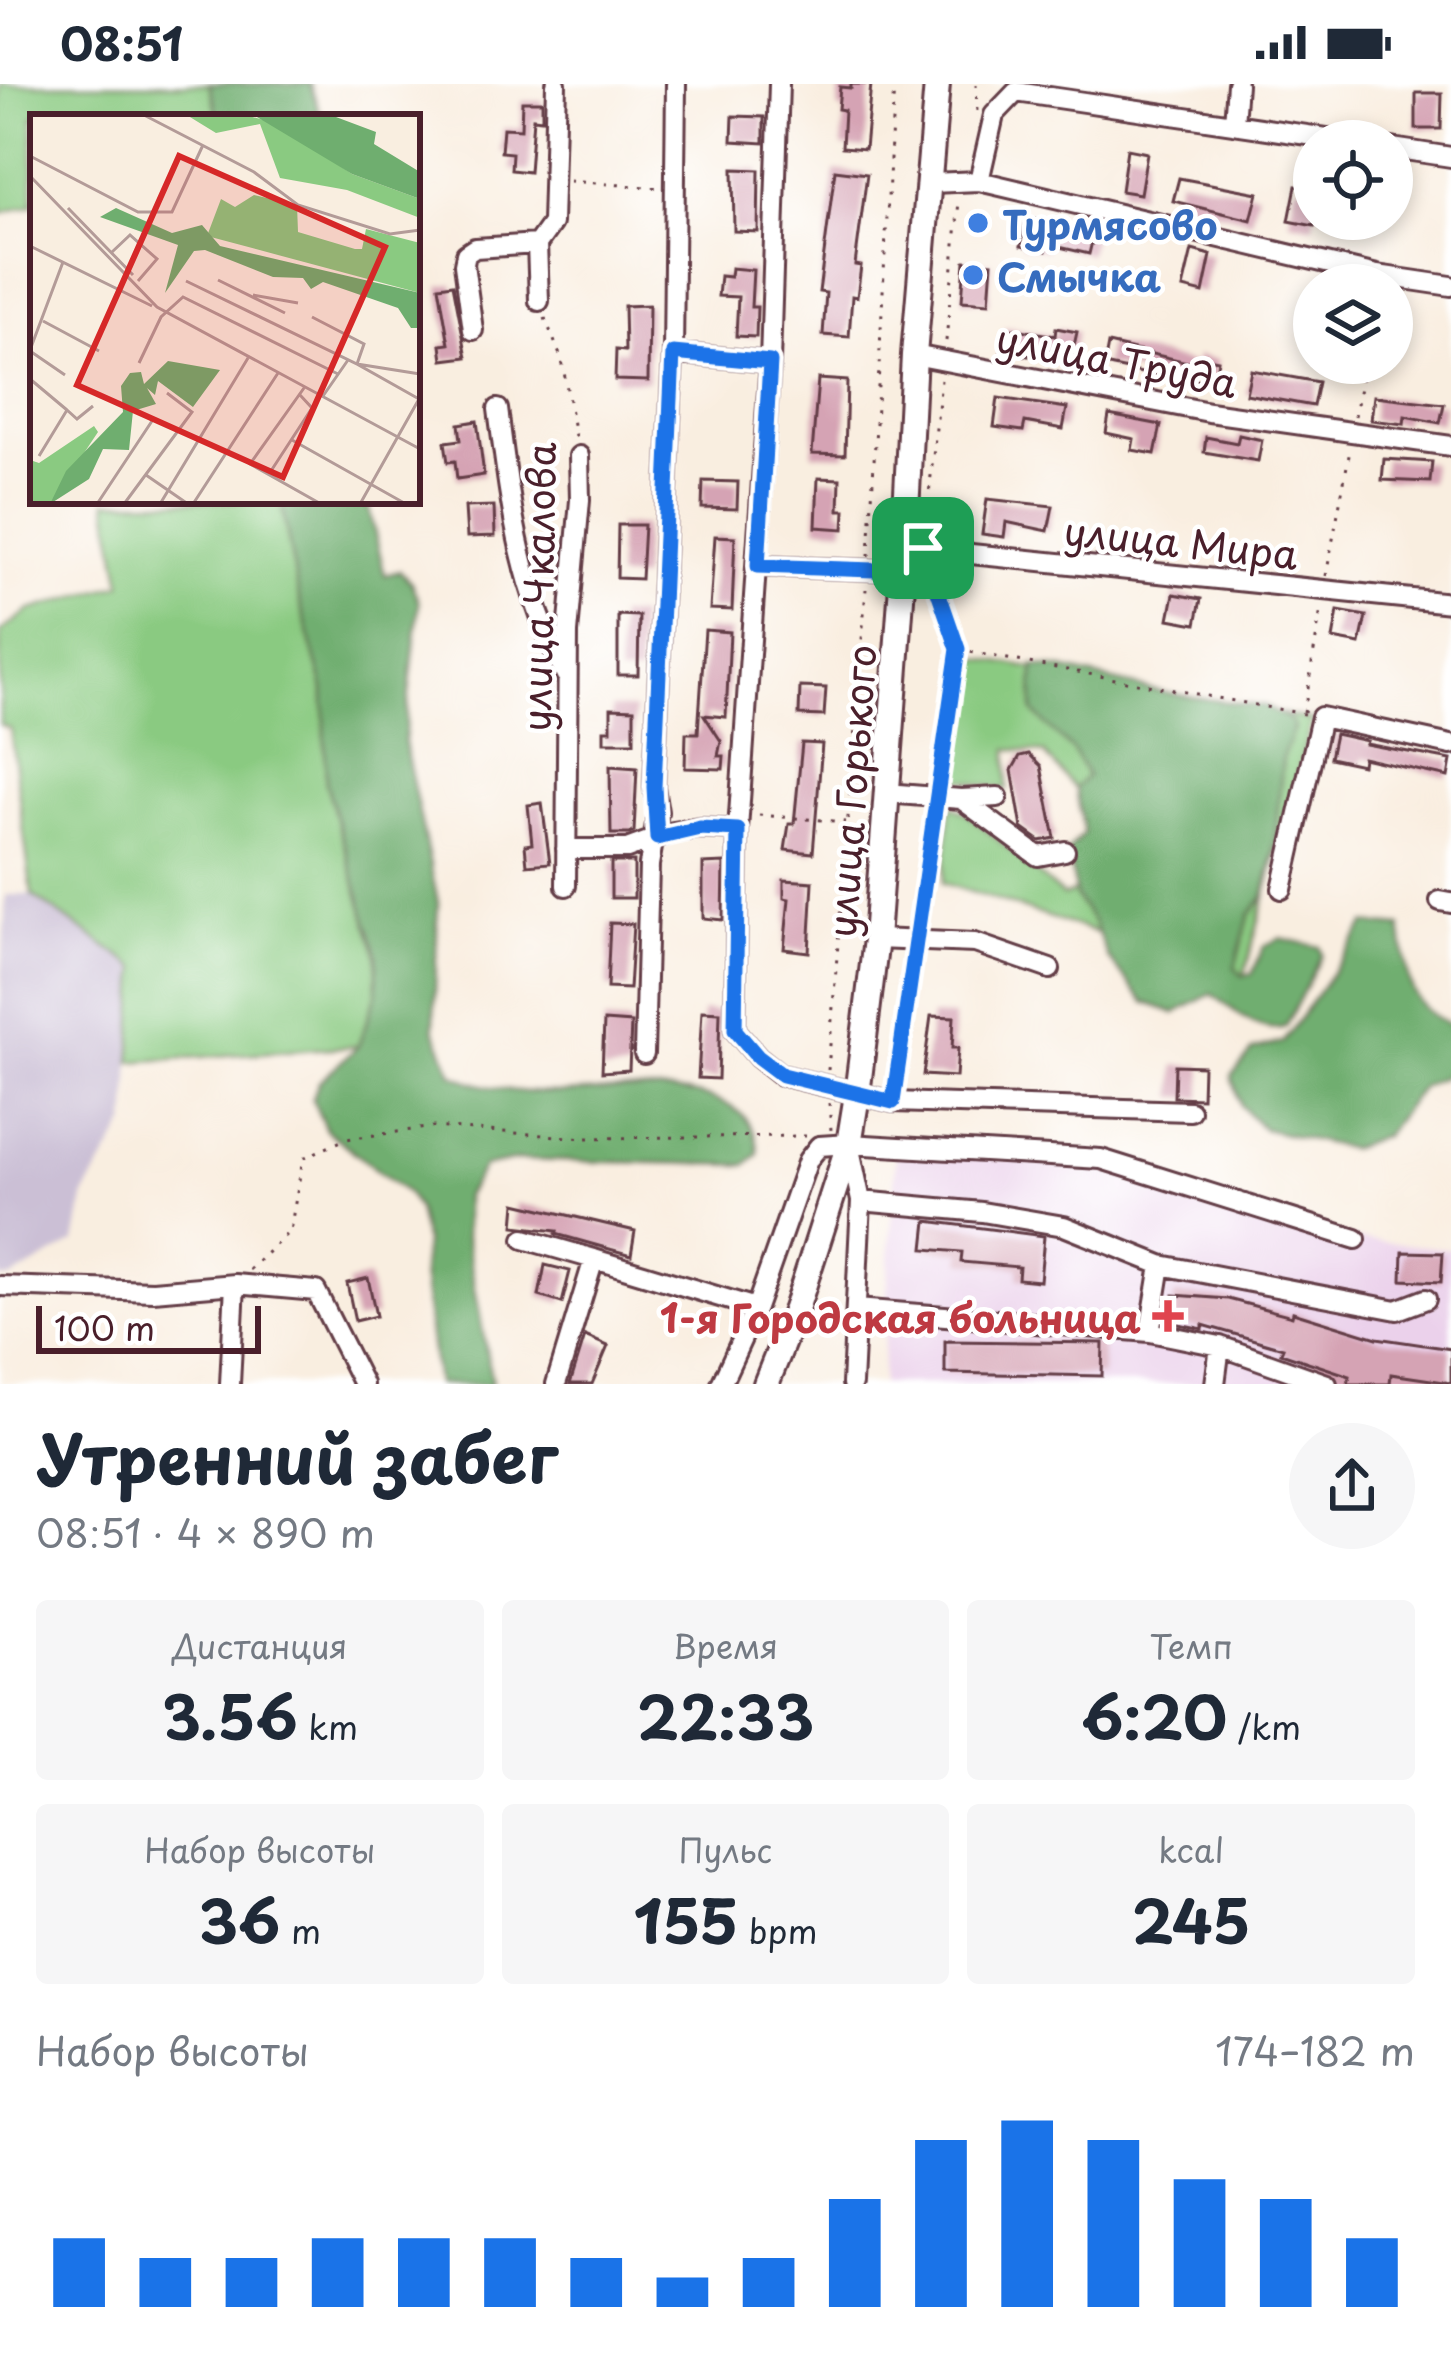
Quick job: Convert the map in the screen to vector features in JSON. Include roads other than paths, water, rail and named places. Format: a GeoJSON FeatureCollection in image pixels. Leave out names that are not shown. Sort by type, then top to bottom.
{"type":"FeatureCollection","features":[{"type":"Feature","properties":{"kind":"main road","name":"улица Горького"},"geometry":{"type":"LineString","coordinates":[[766,1384],[796,1310],[840,1140],[857,1095],[910,555],[914,355],[937,84]]}},
{"type":"Feature","properties":{"kind":"street"},"geometry":{"type":"LineString","coordinates":[[539,301],[537,244],[552,223],[556,84]]}},
{"type":"Feature","properties":{"kind":"street"},"geometry":{"type":"LineString","coordinates":[[644,1054],[650,866],[657,838],[654,787],[673,353],[676,84]]}},
{"type":"Feature","properties":{"kind":"street"},"geometry":{"type":"LineString","coordinates":[[779,84],[770,362],[739,821],[735,1030],[782,1075],[893,1102],[1190,1111]]}},
{"type":"Feature","properties":{"kind":"street"},"geometry":{"type":"LineString","coordinates":[[1234,123],[1237,84]]}},
{"type":"Feature","properties":{"kind":"street"},"geometry":{"type":"LineString","coordinates":[[970,181],[994,116],[1016,92],[1293,132]]}},
{"type":"Feature","properties":{"kind":"street"},"geometry":{"type":"LineString","coordinates":[[1413,152],[1451,158]]}},
{"type":"Feature","properties":{"kind":"street"},"geometry":{"type":"LineString","coordinates":[[931,182],[970,181],[1377,275],[1451,286]]}},
{"type":"Feature","properties":{"kind":"street"},"geometry":{"type":"LineString","coordinates":[[473,330],[466,254],[475,248],[537,244]]}},
{"type":"Feature","properties":{"kind":"street"},"geometry":{"type":"LineString","coordinates":[[673,353],[770,362]]}},
{"type":"Feature","properties":{"kind":"street","name":"улица Труда"},"geometry":{"type":"LineString","coordinates":[[914,355],[1209,412],[1451,446]]}},
{"type":"Feature","properties":{"kind":"street"},"geometry":{"type":"LineString","coordinates":[[498,409],[513,528],[539,622],[568,678]]}},
{"type":"Feature","properties":{"kind":"street","name":"улица Чкалова"},"geometry":{"type":"LineString","coordinates":[[566,886],[568,678],[579,455]]}},
{"type":"Feature","properties":{"kind":"street","name":"улица Мира"},"geometry":{"type":"LineString","coordinates":[[758,566],[910,555],[1451,603]]}},
{"type":"Feature","properties":{"kind":"street"},"geometry":{"type":"LineString","coordinates":[[1282,889],[1321,717],[1451,745]]}},
{"type":"Feature","properties":{"kind":"street"},"geometry":{"type":"LineString","coordinates":[[886,793],[998,797]]}},
{"type":"Feature","properties":{"kind":"street"},"geometry":{"type":"LineString","coordinates":[[961,799],[1038,856],[1064,851]]}},
{"type":"Feature","properties":{"kind":"street"},"geometry":{"type":"LineString","coordinates":[[566,849],[627,849],[739,821]]}},
{"type":"Feature","properties":{"kind":"street"},"geometry":{"type":"LineString","coordinates":[[876,938],[975,943],[1050,969]]}},
{"type":"Feature","properties":{"kind":"street"},"geometry":{"type":"LineString","coordinates":[[840,1140],[862,1201],[852,1384]]}},
{"type":"Feature","properties":{"kind":"street"},"geometry":{"type":"LineString","coordinates":[[721,1384],[756,1308],[808,1160],[819,1146],[840,1140],[1101,1159],[1356,1239]]}},
{"type":"Feature","properties":{"kind":"street"},"geometry":{"type":"LineString","coordinates":[[862,1201],[982,1212],[1064,1226],[1161,1264],[1397,1310],[1426,1299]]}},
{"type":"Feature","properties":{"kind":"street"},"geometry":{"type":"LineString","coordinates":[[524,1239],[756,1308]]}},
{"type":"Feature","properties":{"kind":"street"},"geometry":{"type":"LineString","coordinates":[[556,1384],[594,1259]]}},
{"type":"Feature","properties":{"kind":"street"},"geometry":{"type":"LineString","coordinates":[[1150,1332],[1161,1264]]}},
{"type":"Feature","properties":{"kind":"street"},"geometry":{"type":"LineString","coordinates":[[230,1384],[235,1284]]}},
{"type":"Feature","properties":{"kind":"street"},"geometry":{"type":"LineString","coordinates":[[0,1286],[153,1291],[235,1284],[316,1291],[363,1384]]}},
{"type":"Feature","properties":{"kind":"street"},"geometry":{"type":"LineString","coordinates":[[856,1309],[1150,1332],[1220,1346],[1328,1384]]}},
{"type":"Feature","properties":{"kind":"street"},"geometry":{"type":"LineString","coordinates":[[1215,1384],[1220,1346]]}},
{"type":"Feature","properties":{"kind":"place","name":"Турмясово"},"geometry":{"type":"Point","coordinates":[978,223]}},
{"type":"Feature","properties":{"kind":"place","name":"Смычка"},"geometry":{"type":"Point","coordinates":[973,275]}},
{"type":"Feature","properties":{"kind":"place","name":"1-я Городская больница"},"geometry":{"type":"Point","coordinates":[1168,1316]}}]}
